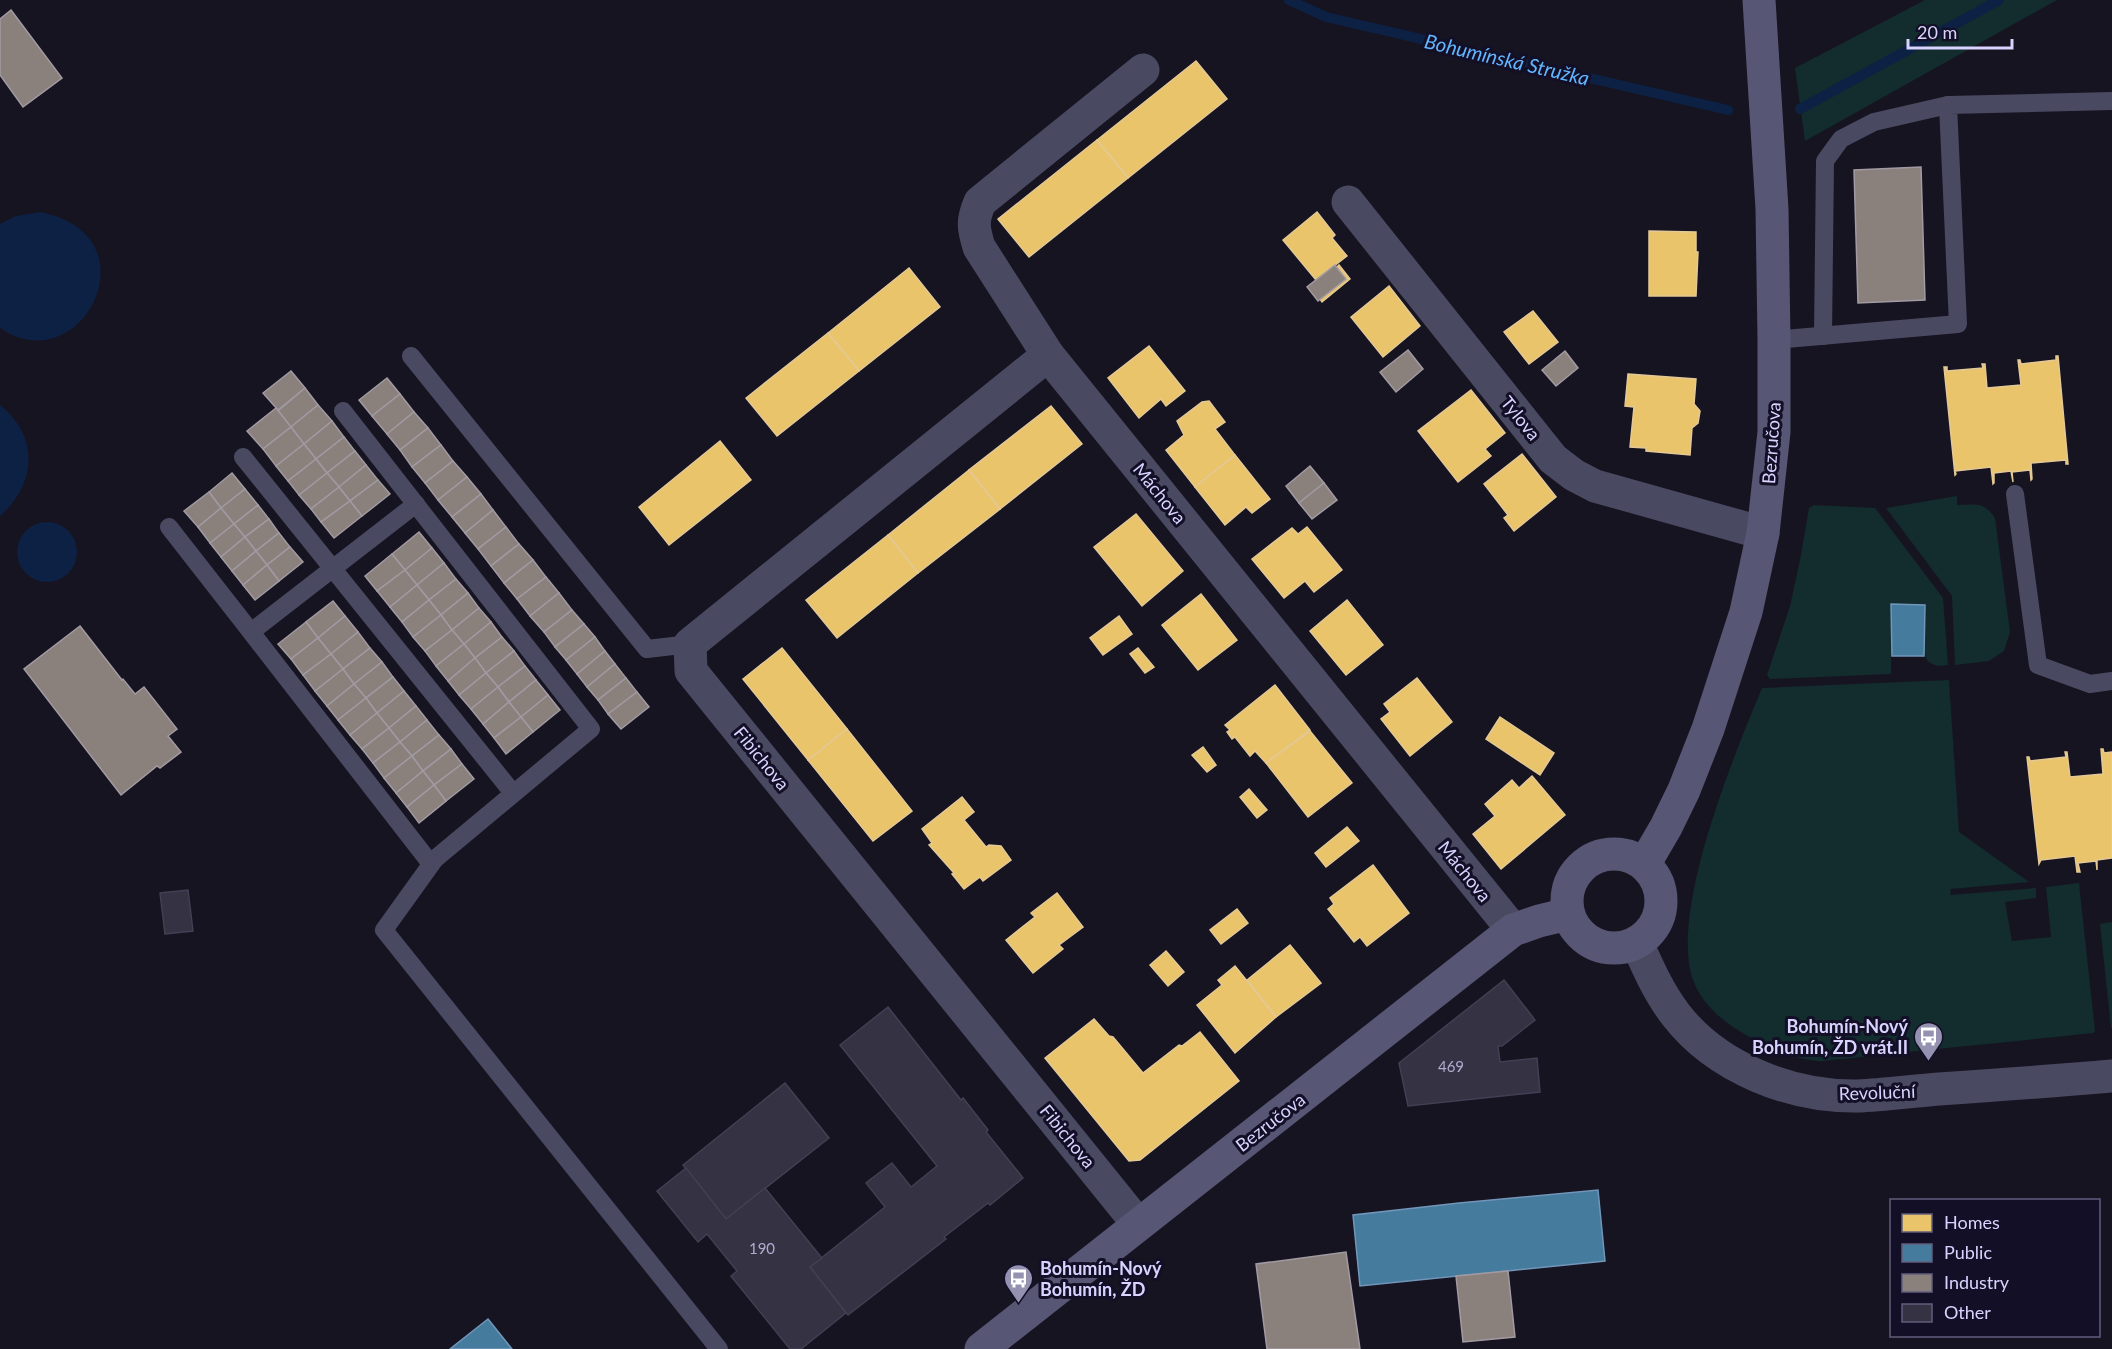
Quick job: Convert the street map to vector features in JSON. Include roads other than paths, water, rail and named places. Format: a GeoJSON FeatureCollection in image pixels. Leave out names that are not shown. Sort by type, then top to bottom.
{"type":"FeatureCollection","features":[{"type":"Feature","properties":{"kind":"main road","name":"Bezručova"},"geometry":{"type":"LineString","coordinates":[[1644,863],[1666,827],[1684,790],[1708,729],[1746,612],[1763,533],[1774,432],[1774,340],[1772,209],[1759,0]]}},
{"type":"Feature","properties":{"kind":"main road"},"geometry":{"type":"LineString","coordinates":[[1612,852],[1629,855],[1644,863],[1656,878],[1662,896],[1660,914],[1651,931],[1637,943],[1620,948],[1604,947],[1588,941],[1575,929],[1568,914],[1566,897],[1571,880],[1581,866],[1596,856],[1612,852]]}},
{"type":"Feature","properties":{"kind":"main road","name":"Bezručova"},"geometry":{"type":"LineString","coordinates":[[981,1349],[1513,930],[1568,914]]}},
{"type":"Feature","properties":{"kind":"street","name":"Máchova"},"geometry":{"type":"LineString","coordinates":[[1143,70],[980,202],[974,216],[973,229],[979,247],[1048,355],[1513,930]]}},
{"type":"Feature","properties":{"kind":"street","name":"Tylova"},"geometry":{"type":"LineString","coordinates":[[1348,202],[1553,459],[1563,468],[1595,486],[1763,533]]}},
{"type":"Feature","properties":{"kind":"street"},"geometry":{"type":"LineString","coordinates":[[690,644],[1048,355]]}},
{"type":"Feature","properties":{"kind":"street","name":"Fibichova"},"geometry":{"type":"LineString","coordinates":[[690,644],[691,671],[1138,1224]]}},
{"type":"Feature","properties":{"kind":"street","name":"Revoluční"},"geometry":{"type":"LineString","coordinates":[[1637,943],[1654,980],[1676,1015],[1698,1038],[1721,1057],[1760,1077],[1806,1091],[1856,1096],[2112,1076]]}},
{"type":"Feature","properties":{"kind":"lane"},"geometry":{"type":"LineString","coordinates":[[1823,336],[1825,161],[1841,139],[1874,122],[1948,105],[2112,101]]}},
{"type":"Feature","properties":{"kind":"lane"},"geometry":{"type":"LineString","coordinates":[[1774,340],[1958,324],[1948,105]]}},
{"type":"Feature","properties":{"kind":"lane"},"geometry":{"type":"LineString","coordinates":[[411,356],[647,649],[690,644]]}},
{"type":"Feature","properties":{"kind":"lane"},"geometry":{"type":"LineString","coordinates":[[343,411],[591,729],[431,864],[384,930],[720,1349]]}},
{"type":"Feature","properties":{"kind":"lane"},"geometry":{"type":"LineString","coordinates":[[243,457],[513,794]]}},
{"type":"Feature","properties":{"kind":"lane"},"geometry":{"type":"LineString","coordinates":[[2015,494],[2038,664],[2090,684],[2112,681]]}},
{"type":"Feature","properties":{"kind":"lane"},"geometry":{"type":"LineString","coordinates":[[251,633],[416,504]]}},
{"type":"Feature","properties":{"kind":"lane"},"geometry":{"type":"LineString","coordinates":[[169,527],[431,864]]}},
{"type":"Feature","properties":{"kind":"water"},"geometry":{"type":"Polygon","coordinates":[[[40,212],[75,226],[95,248],[101,274],[95,300],[79,322],[57,337],[30,340],[0,328],[0,224],[16,216],[40,212]]]}},
{"type":"Feature","properties":{"kind":"water"},"geometry":{"type":"Polygon","coordinates":[[[0,405],[13,417],[22,431],[27,445],[28,460],[27,475],[21,490],[0,516],[0,405]]]}},
{"type":"Feature","properties":{"kind":"water"},"geometry":{"type":"Polygon","coordinates":[[[47,522],[68,531],[77,552],[68,573],[47,582],[26,573],[17,552],[26,531],[47,522]]]}},
{"type":"Feature","properties":{"kind":"waterway","name":"Bohumínská Stružka"},"geometry":{"type":"LineString","coordinates":[[1289,0],[1326,17],[1728,110]]}},
{"type":"Feature","properties":{"kind":"waterway","name":"Bohumínská Stružka"},"geometry":{"type":"LineString","coordinates":[[1800,109],[1999,0]]}},
{"type":"Feature","properties":{"kind":"place","name":"Bohumín-Nový Bohumín, ŽD vrát.II"},"geometry":{"type":"Point","coordinates":[1929,1062]}},
{"type":"Feature","properties":{"kind":"place","name":"Bohumín-Nový Bohumín, ŽD"},"geometry":{"type":"Point","coordinates":[1019,1304]}}]}
